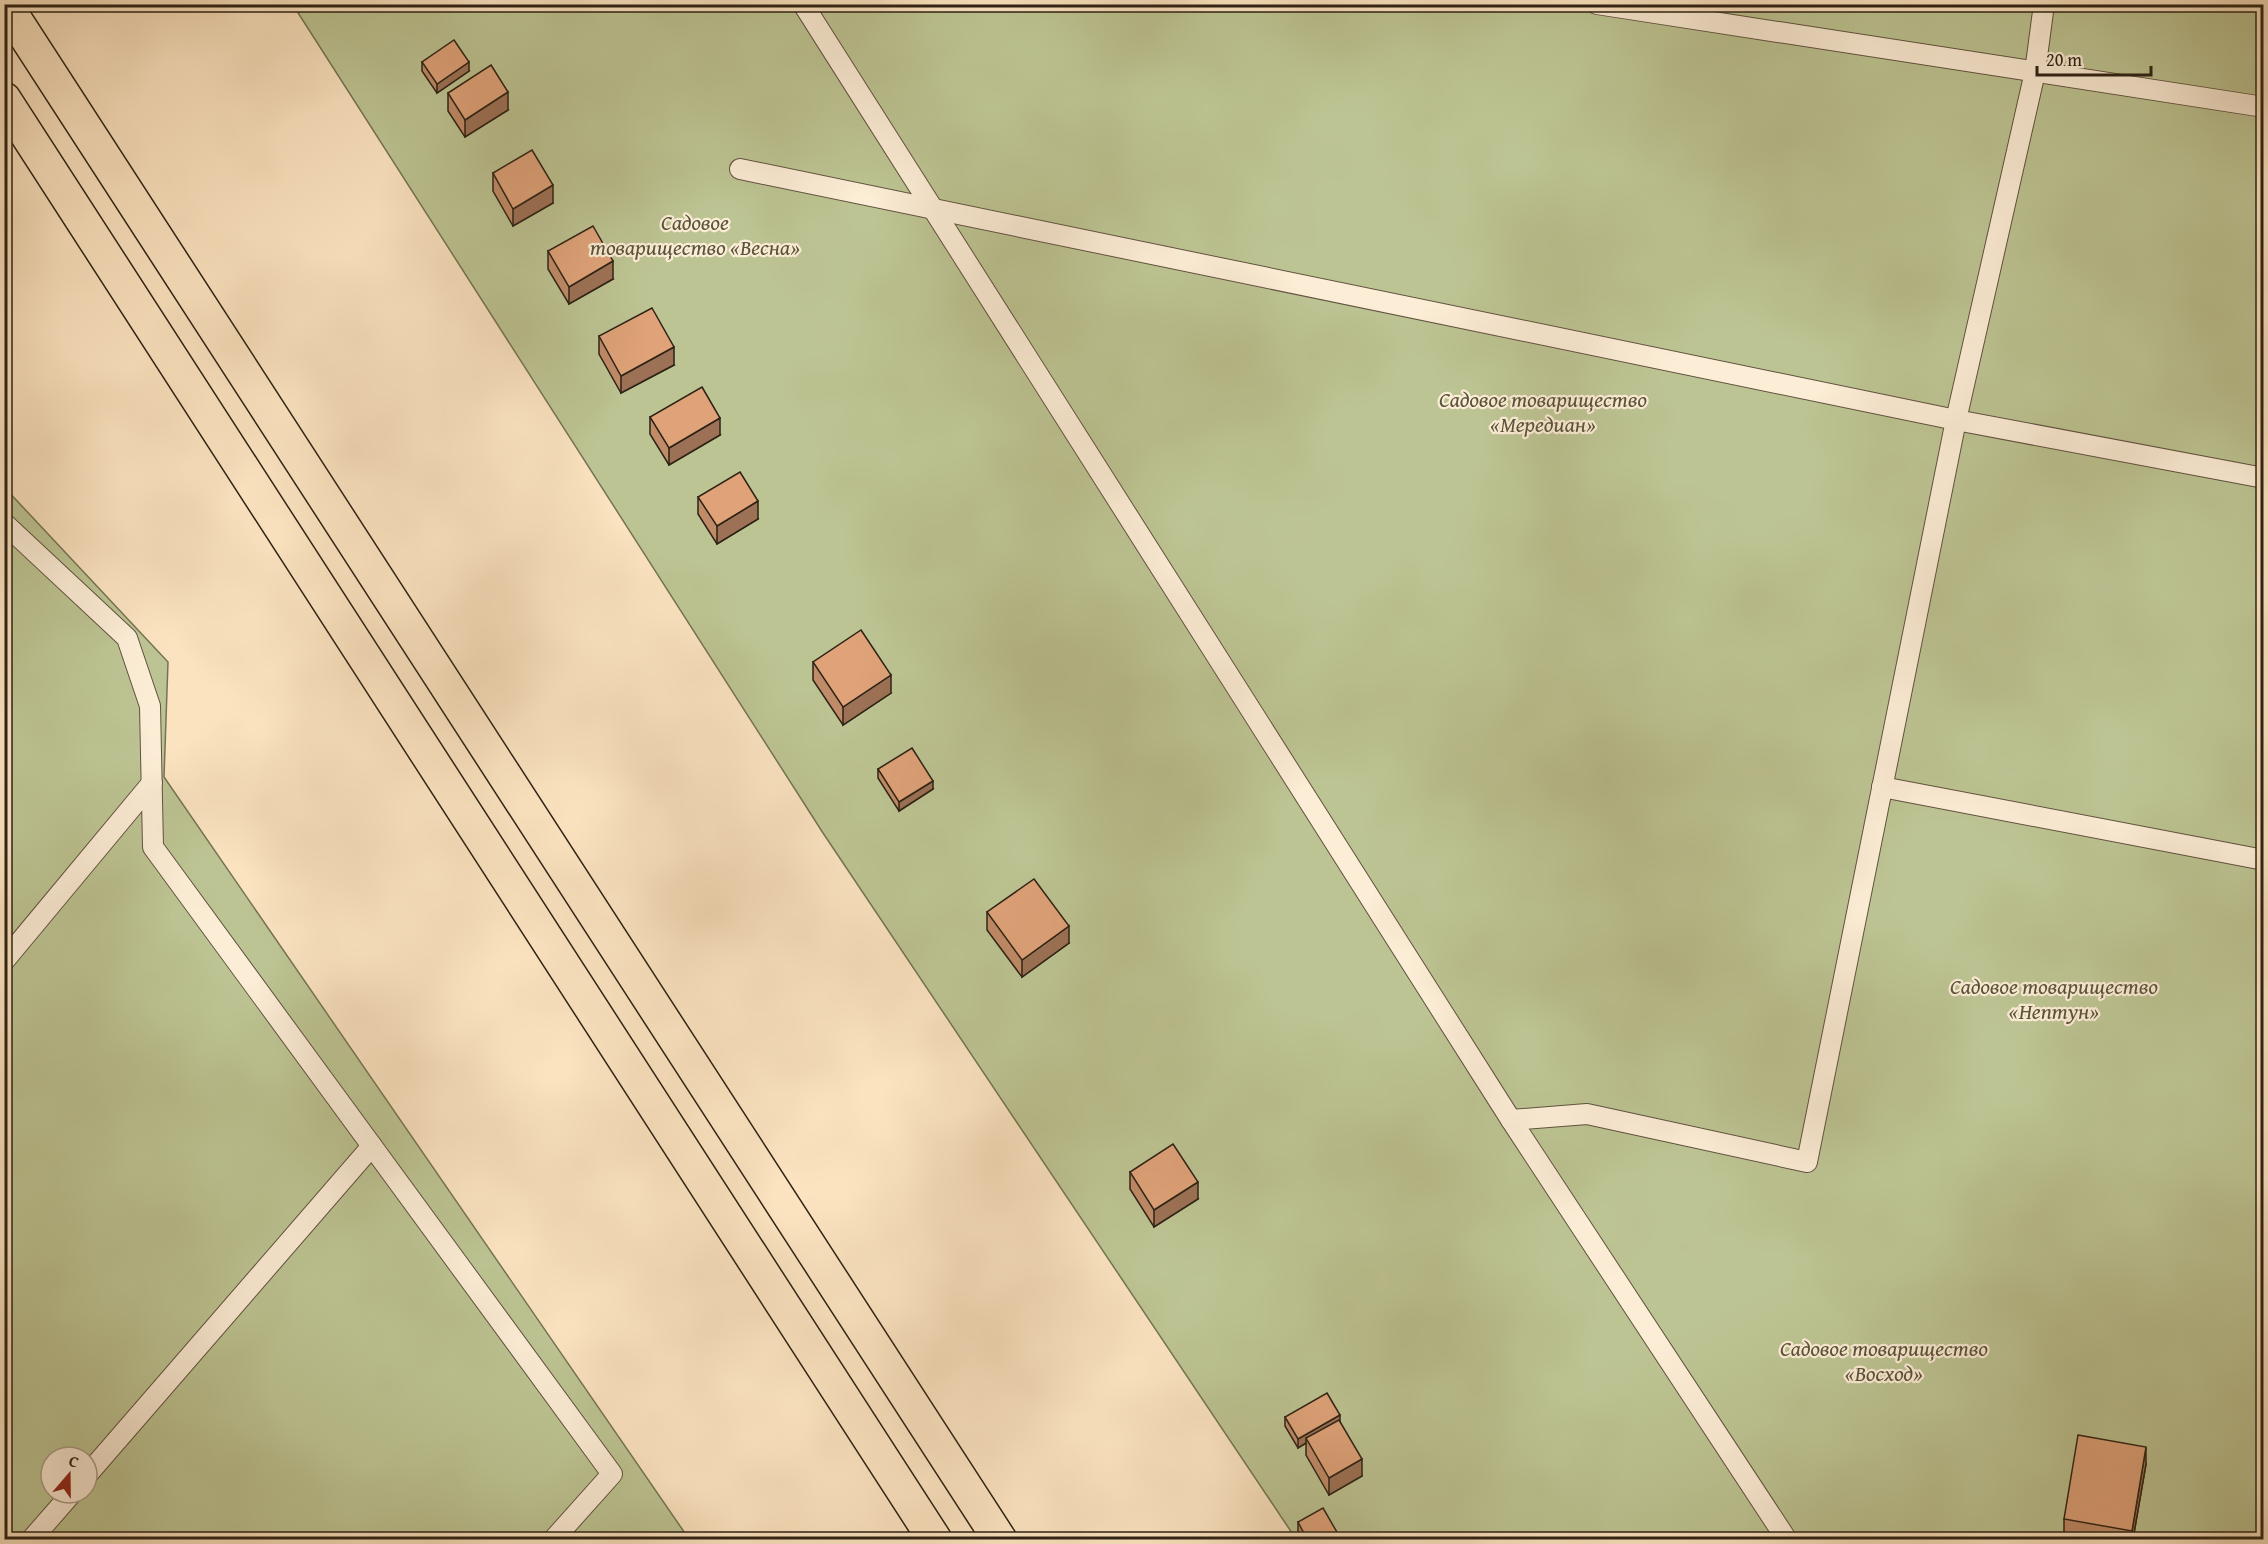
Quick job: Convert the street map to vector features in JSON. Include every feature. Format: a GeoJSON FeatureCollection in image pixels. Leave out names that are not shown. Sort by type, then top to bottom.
{"type":"FeatureCollection","features":[{"type":"Feature","properties":{"kind":"main road"},"geometry":{"type":"LineString","coordinates":[[5,4],[1000,1539]]}},
{"type":"Feature","properties":{"kind":"main road"},"geometry":{"type":"LineString","coordinates":[[4,99],[935,1539]]}},
{"type":"Feature","properties":{"kind":"lane"},"geometry":{"type":"LineString","coordinates":[[803,4],[1512,1120],[1787,1539]]}},
{"type":"Feature","properties":{"kind":"lane"},"geometry":{"type":"LineString","coordinates":[[1597,4],[2264,107]]}},
{"type":"Feature","properties":{"kind":"lane"},"geometry":{"type":"LineString","coordinates":[[1512,1120],[1587,1113],[1807,1161],[1956,420],[2035,72],[2044,4]]}},
{"type":"Feature","properties":{"kind":"lane"},"geometry":{"type":"LineString","coordinates":[[740,170],[1956,420],[2264,478]]}},
{"type":"Feature","properties":{"kind":"lane"},"geometry":{"type":"LineString","coordinates":[[4,523],[127,638],[150,706],[153,847],[612,1474],[553,1539]]}},
{"type":"Feature","properties":{"kind":"lane"},"geometry":{"type":"LineString","coordinates":[[4,961],[152,783]]}},
{"type":"Feature","properties":{"kind":"lane"},"geometry":{"type":"LineString","coordinates":[[1882,787],[2264,860]]}},
{"type":"Feature","properties":{"kind":"lane"},"geometry":{"type":"LineString","coordinates":[[99,1461],[372,1146]]}},
{"type":"Feature","properties":{"kind":"lane"},"geometry":{"type":"LineString","coordinates":[[32,1539],[62,1505]]}},
{"type":"Feature","properties":{"kind":"green space"},"geometry":{"type":"Polygon","coordinates":[[[293,5],[2263,5],[2263,1539],[1296,1539],[823,833],[293,5]]]}},
{"type":"Feature","properties":{"kind":"green space"},"geometry":{"type":"Polygon","coordinates":[[[4,487],[168,662],[164,777],[689,1539],[5,1539],[4,487]]]}},
{"type":"Feature","properties":{"kind":"building"},"geometry":{"type":"Polygon","coordinates":[[[454,40],[469,62],[437,84],[422,62],[454,40]]]}},
{"type":"Feature","properties":{"kind":"building"},"geometry":{"type":"Polygon","coordinates":[[[491,65],[508,92],[465,120],[448,93],[491,65]]]}},
{"type":"Feature","properties":{"kind":"building"},"geometry":{"type":"Polygon","coordinates":[[[532,150],[553,185],[513,209],[493,173],[532,150]]]}},
{"type":"Feature","properties":{"kind":"building"},"geometry":{"type":"Polygon","coordinates":[[[593,226],[613,261],[569,287],[548,251],[593,226]]]}},
{"type":"Feature","properties":{"kind":"building"},"geometry":{"type":"Polygon","coordinates":[[[652,308],[674,347],[621,376],[599,336],[652,308]]]}},
{"type":"Feature","properties":{"kind":"building"},"geometry":{"type":"Polygon","coordinates":[[[702,387],[720,418],[669,448],[650,417],[702,387]]]}},
{"type":"Feature","properties":{"kind":"building"},"geometry":{"type":"Polygon","coordinates":[[[740,472],[758,501],[717,526],[698,497],[740,472]]]}},
{"type":"Feature","properties":{"kind":"building"},"geometry":{"type":"Polygon","coordinates":[[[861,630],[891,675],[843,707],[813,662],[861,630]]]}},
{"type":"Feature","properties":{"kind":"building"},"geometry":{"type":"Polygon","coordinates":[[[912,748],[933,781],[899,802],[878,769],[912,748]]]}},
{"type":"Feature","properties":{"kind":"building"},"geometry":{"type":"Polygon","coordinates":[[[1034,879],[1069,926],[1022,960],[987,912],[1034,879]]]}},
{"type":"Feature","properties":{"kind":"building"},"geometry":{"type":"Polygon","coordinates":[[[1173,1144],[1198,1182],[1154,1210],[1130,1172],[1173,1144]]]}},
{"type":"Feature","properties":{"kind":"building"},"geometry":{"type":"Polygon","coordinates":[[[1327,1393],[1340,1415],[1298,1439],[1285,1417],[1327,1393]]]}},
{"type":"Feature","properties":{"kind":"building"},"geometry":{"type":"Polygon","coordinates":[[[1339,1420],[1362,1459],[1329,1478],[1306,1438],[1339,1420]]]}},
{"type":"Feature","properties":{"kind":"building"},"geometry":{"type":"Polygon","coordinates":[[[2078,1435],[2146,1447],[2132,1531],[2064,1519],[2078,1435]]]}},
{"type":"Feature","properties":{"kind":"building"},"geometry":{"type":"Polygon","coordinates":[[[1323,1508],[1341,1539],[1307,1539],[1298,1522],[1323,1508]]]}},
{"type":"Feature","properties":{"kind":"park label","name":"Садовое товарищество «Весна»"},"geometry":{"type":"Point","coordinates":[695,234]}},
{"type":"Feature","properties":{"kind":"park label","name":"Садовое товарищество «Мередиан»"},"geometry":{"type":"Point","coordinates":[1543,412]}},
{"type":"Feature","properties":{"kind":"park label","name":"Садовое товарищество «Нептун»"},"geometry":{"type":"Point","coordinates":[2054,998]}},
{"type":"Feature","properties":{"kind":"park label","name":"Садовое товарищество «Восход»"},"geometry":{"type":"Point","coordinates":[1884,1360]}}]}
